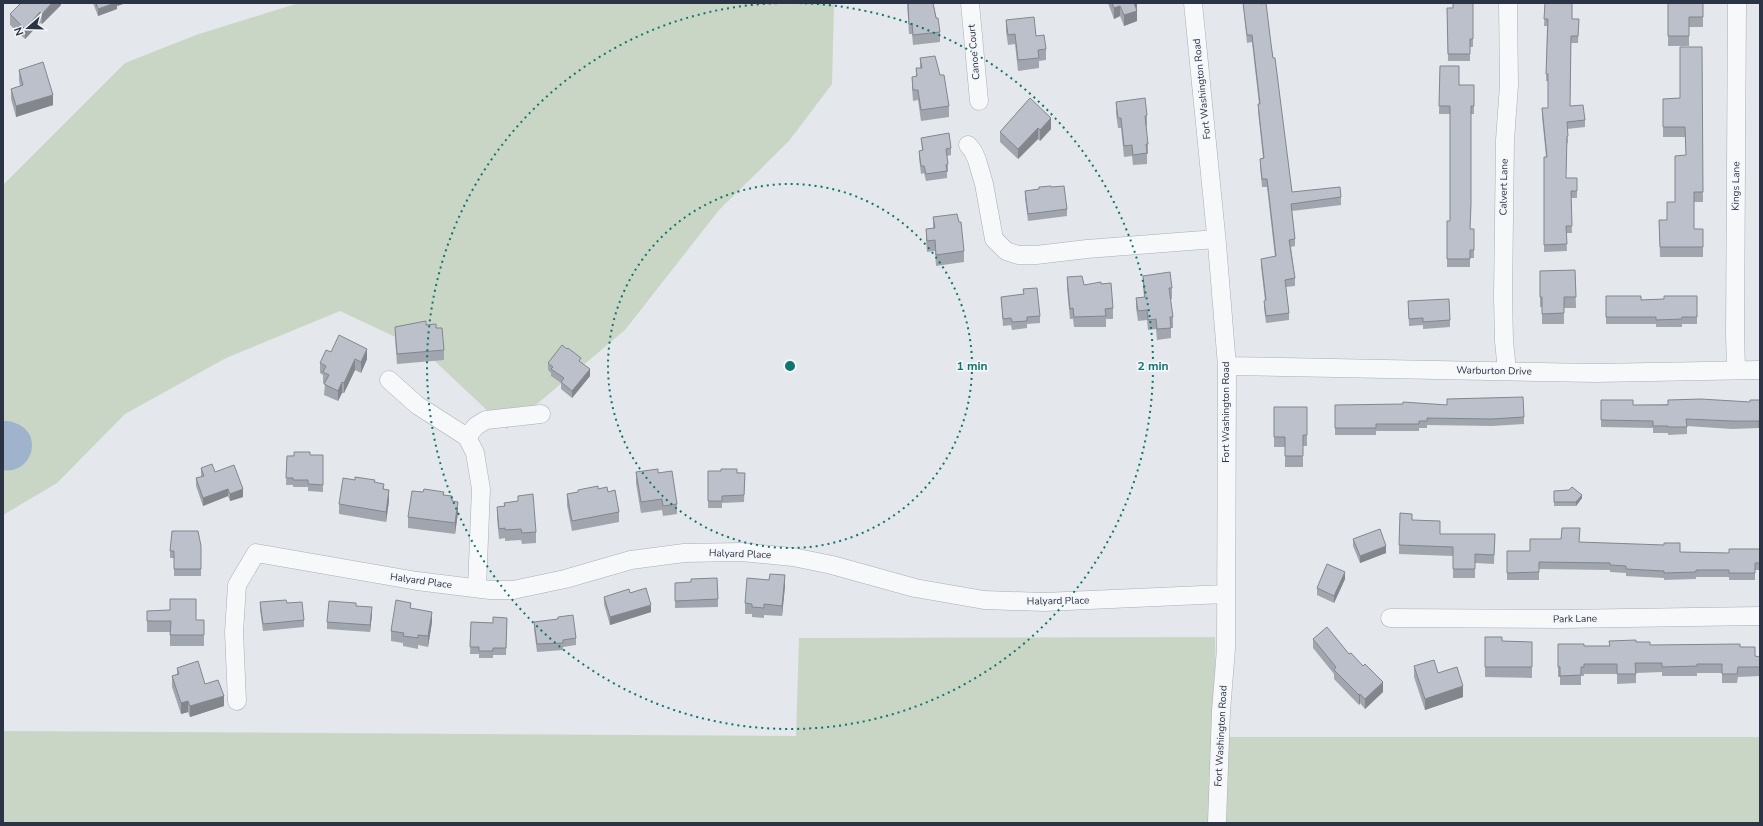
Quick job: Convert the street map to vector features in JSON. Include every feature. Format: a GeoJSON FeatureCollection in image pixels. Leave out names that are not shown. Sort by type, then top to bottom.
{"type":"FeatureCollection","features":[{"type":"Feature","properties":{"kind":"street","name":"Canoe Court"},"geometry":{"type":"LineString","coordinates":[[970,3],[979,101]]}},
{"type":"Feature","properties":{"kind":"street","name":"Fort Washington Road"},"geometry":{"type":"LineString","coordinates":[[1193,3],[1227,366],[1226,650],[1221,711],[1217,823]]}},
{"type":"Feature","properties":{"kind":"street","name":"Calvert Lane"},"geometry":{"type":"LineString","coordinates":[[1507,371],[1504,341],[1503,297],[1505,140],[1509,85],[1508,3]]}},
{"type":"Feature","properties":{"kind":"street","name":"Kings Lane"},"geometry":{"type":"LineString","coordinates":[[1736,370],[1734,333],[1738,3]]}},
{"type":"Feature","properties":{"kind":"street"},"geometry":{"type":"LineString","coordinates":[[968,146],[973,151],[977,160],[994,239],[1006,252],[1018,255],[1036,255],[1102,247],[1216,239]]}},
{"type":"Feature","properties":{"kind":"street","name":"Warburton Drive"},"geometry":{"type":"LineString","coordinates":[[1227,366],[1545,373],[1760,370]]}},
{"type":"Feature","properties":{"kind":"street"},"geometry":{"type":"LineString","coordinates":[[389,380],[417,405],[467,437],[475,454],[481,489],[477,588]]}},
{"type":"Feature","properties":{"kind":"street"},"geometry":{"type":"LineString","coordinates":[[467,437],[476,426],[486,420],[541,414]]}},
{"type":"Feature","properties":{"kind":"street","name":"Halyard Place"},"geometry":{"type":"LineString","coordinates":[[237,700],[234,632],[237,585],[256,553],[402,579],[477,588],[513,590],[565,579],[631,560],[654,556],[684,553],[741,552],[793,557],[832,564],[915,588],[984,600],[1044,602],[1225,594]]}},
{"type":"Feature","properties":{"kind":"street","name":"Park Lane"},"geometry":{"type":"LineString","coordinates":[[1390,618],[1560,619],[1760,616]]}},
{"type":"Feature","properties":{"kind":"green space"},"geometry":{"type":"Polygon","coordinates":[[[299,3],[834,3],[832,84],[789,141],[719,210],[625,330],[507,429],[423,350],[340,311],[226,358],[125,414],[57,483],[3,515],[3,185],[125,63],[196,35],[299,3]]]}},
{"type":"Feature","properties":{"kind":"green space"},"geometry":{"type":"Polygon","coordinates":[[[1215,637],[1217,737],[1760,737],[1760,823],[3,823],[3,731],[796,736],[799,638],[1215,637]]]}},
{"type":"Feature","properties":{"kind":"water"},"geometry":{"type":"Polygon","coordinates":[[[3,421],[12,422],[24,428],[30,435],[32,444],[31,452],[27,460],[21,466],[13,470],[3,470],[3,421]]]}},
{"type":"Feature","properties":{"kind":"building"},"geometry":{"type":"Polygon","coordinates":[[[21,3],[52,3],[42,14],[40,12],[25,29],[10,14],[21,3]]]}},
{"type":"Feature","properties":{"kind":"building"},"geometry":{"type":"Polygon","coordinates":[[[96,3],[115,3],[98,9],[96,3]]]}},
{"type":"Feature","properties":{"kind":"building"},"geometry":{"type":"Polygon","coordinates":[[[908,3],[933,3],[936,18],[938,18],[940,32],[913,35],[912,24],[909,24],[908,3]]]}},
{"type":"Feature","properties":{"kind":"building"},"geometry":{"type":"Polygon","coordinates":[[[1112,3],[1134,3],[1137,11],[1124,15],[1120,6],[1114,8],[1112,3]]]}},
{"type":"Feature","properties":{"kind":"building"},"geometry":{"type":"Polygon","coordinates":[[[1243,3],[1266,3],[1273,58],[1275,58],[1292,192],[1340,187],[1341,197],[1291,204],[1295,239],[1289,240],[1295,278],[1285,280],[1289,313],[1266,316],[1264,301],[1266,300],[1261,259],[1276,256],[1267,179],[1262,179],[1260,159],[1264,158],[1258,104],[1260,104],[1252,35],[1247,35],[1243,3]]]}},
{"type":"Feature","properties":{"kind":"building"},"geometry":{"type":"Polygon","coordinates":[[[1453,3],[1473,3],[1473,39],[1470,39],[1470,54],[1448,54],[1447,8],[1453,8],[1453,3]]]}},
{"type":"Feature","properties":{"kind":"building"},"geometry":{"type":"Polygon","coordinates":[[[1545,3],[1572,3],[1572,19],[1579,19],[1578,36],[1571,36],[1570,106],[1583,105],[1585,120],[1567,122],[1568,136],[1566,178],[1577,178],[1577,191],[1571,191],[1572,226],[1566,226],[1567,244],[1544,245],[1544,157],[1547,157],[1542,108],[1548,108],[1548,74],[1546,74],[1548,19],[1544,19],[1545,3]]]}},
{"type":"Feature","properties":{"kind":"building"},"geometry":{"type":"Polygon","coordinates":[[[1668,3],[1703,3],[1703,17],[1689,17],[1689,36],[1668,36],[1668,3]]]}},
{"type":"Feature","properties":{"kind":"building"},"geometry":{"type":"Polygon","coordinates":[[[1034,17],[1036,36],[1044,35],[1046,49],[1038,50],[1039,58],[1018,60],[1015,34],[1008,35],[1006,20],[1034,17]]]}},
{"type":"Feature","properties":{"kind":"building"},"geometry":{"type":"Polygon","coordinates":[[[1680,47],[1702,47],[1703,192],[1694,192],[1694,229],[1703,229],[1703,247],[1660,247],[1659,220],[1667,220],[1667,202],[1675,202],[1675,156],[1686,155],[1685,127],[1663,127],[1663,99],[1680,98],[1680,47]]]}},
{"type":"Feature","properties":{"kind":"building"},"geometry":{"type":"Polygon","coordinates":[[[935,56],[940,75],[944,75],[949,106],[921,110],[918,90],[913,90],[912,77],[917,76],[916,68],[922,68],[920,58],[935,56]]]}},
{"type":"Feature","properties":{"kind":"building"},"geometry":{"type":"Polygon","coordinates":[[[43,62],[53,95],[16,106],[11,89],[23,85],[19,70],[43,62]]]}},
{"type":"Feature","properties":{"kind":"building"},"geometry":{"type":"Polygon","coordinates":[[[1440,66],[1459,66],[1459,85],[1474,85],[1474,106],[1471,106],[1470,229],[1474,229],[1474,250],[1470,250],[1470,259],[1447,259],[1447,221],[1450,221],[1450,106],[1439,106],[1440,66]]]}},
{"type":"Feature","properties":{"kind":"building"},"geometry":{"type":"Polygon","coordinates":[[[1030,98],[1051,118],[1040,130],[1038,128],[1018,149],[1000,132],[1030,98]]]}},
{"type":"Feature","properties":{"kind":"building"},"geometry":{"type":"Polygon","coordinates":[[[1145,98],[1147,115],[1145,116],[1148,144],[1146,144],[1147,153],[1133,155],[1132,145],[1124,146],[1121,118],[1118,118],[1116,102],[1145,98]]]}},
{"type":"Feature","properties":{"kind":"building"},"geometry":{"type":"Polygon","coordinates":[[[949,133],[951,148],[946,149],[948,164],[946,165],[947,171],[926,174],[924,166],[921,166],[919,151],[923,150],[921,138],[949,133]]]}},
{"type":"Feature","properties":{"kind":"building"},"geometry":{"type":"Polygon","coordinates":[[[1064,186],[1067,209],[1028,214],[1025,191],[1039,189],[1039,187],[1064,186]]]}},
{"type":"Feature","properties":{"kind":"building"},"geometry":{"type":"Polygon","coordinates":[[[957,214],[959,222],[961,222],[964,251],[936,255],[935,240],[927,241],[926,229],[935,228],[933,217],[957,214]]]}},
{"type":"Feature","properties":{"kind":"building"},"geometry":{"type":"Polygon","coordinates":[[[1575,270],[1576,297],[1564,297],[1564,313],[1542,314],[1542,297],[1540,297],[1540,271],[1575,270]]]}},
{"type":"Feature","properties":{"kind":"building"},"geometry":{"type":"Polygon","coordinates":[[[1170,272],[1172,288],[1169,288],[1173,317],[1170,317],[1171,328],[1157,329],[1156,319],[1148,320],[1147,310],[1138,311],[1136,298],[1145,297],[1143,276],[1170,272]]]}},
{"type":"Feature","properties":{"kind":"building"},"geometry":{"type":"Polygon","coordinates":[[[1082,276],[1084,285],[1101,282],[1101,284],[1111,283],[1113,308],[1105,309],[1106,316],[1074,317],[1073,308],[1070,309],[1067,277],[1082,276]]]}},
{"type":"Feature","properties":{"kind":"building"},"geometry":{"type":"Polygon","coordinates":[[[1037,288],[1040,316],[1027,317],[1027,321],[1012,322],[1011,318],[1003,319],[1001,297],[1024,294],[1023,289],[1037,288]]]}},
{"type":"Feature","properties":{"kind":"building"},"geometry":{"type":"Polygon","coordinates":[[[1606,296],[1641,296],[1641,300],[1664,299],[1664,296],[1697,296],[1697,317],[1656,320],[1656,317],[1606,317],[1606,296]]]}},
{"type":"Feature","properties":{"kind":"building"},"geometry":{"type":"Polygon","coordinates":[[[1449,299],[1450,320],[1423,322],[1423,318],[1409,319],[1408,301],[1449,299]]]}},
{"type":"Feature","properties":{"kind":"building"},"geometry":{"type":"Polygon","coordinates":[[[426,321],[426,325],[436,324],[436,328],[442,328],[444,350],[397,354],[395,327],[426,321]]]}},
{"type":"Feature","properties":{"kind":"building"},"geometry":{"type":"Polygon","coordinates":[[[339,335],[367,349],[361,362],[355,359],[344,383],[342,382],[338,391],[324,384],[329,375],[323,372],[326,366],[320,363],[326,350],[331,352],[339,335]]]}},
{"type":"Feature","properties":{"kind":"building"},"geometry":{"type":"Polygon","coordinates":[[[562,345],[581,358],[579,361],[590,369],[572,391],[561,382],[564,378],[551,369],[553,367],[548,363],[562,345]]]}},
{"type":"Feature","properties":{"kind":"building"},"geometry":{"type":"Polygon","coordinates":[[[1523,397],[1524,417],[1492,419],[1427,418],[1427,421],[1419,421],[1419,424],[1376,424],[1376,428],[1335,428],[1335,405],[1403,404],[1403,402],[1447,405],[1447,399],[1523,397]]]}},
{"type":"Feature","properties":{"kind":"building"},"geometry":{"type":"Polygon","coordinates":[[[1701,399],[1750,402],[1750,400],[1760,400],[1760,428],[1759,421],[1686,419],[1687,427],[1668,427],[1653,426],[1653,421],[1601,420],[1601,400],[1633,400],[1633,405],[1668,405],[1668,400],[1701,399]]]}},
{"type":"Feature","properties":{"kind":"building"},"geometry":{"type":"Polygon","coordinates":[[[1274,407],[1307,407],[1307,435],[1303,435],[1303,456],[1285,456],[1285,437],[1274,437],[1274,407]]]}},
{"type":"Feature","properties":{"kind":"building"},"geometry":{"type":"Polygon","coordinates":[[[294,452],[310,452],[310,455],[323,455],[323,485],[308,484],[308,480],[293,480],[293,478],[286,478],[287,456],[294,456],[294,452]]]}},
{"type":"Feature","properties":{"kind":"building"},"geometry":{"type":"Polygon","coordinates":[[[212,464],[215,472],[234,465],[243,489],[230,494],[228,489],[203,498],[196,478],[204,476],[201,468],[212,464]]]}},
{"type":"Feature","properties":{"kind":"building"},"geometry":{"type":"Polygon","coordinates":[[[658,469],[658,473],[672,471],[677,504],[663,506],[662,499],[641,502],[636,472],[658,469]]]}},
{"type":"Feature","properties":{"kind":"building"},"geometry":{"type":"Polygon","coordinates":[[[721,469],[737,469],[737,473],[745,473],[744,495],[722,496],[722,501],[708,501],[708,471],[721,471],[721,469]]]}},
{"type":"Feature","properties":{"kind":"building"},"geometry":{"type":"Polygon","coordinates":[[[355,477],[375,480],[374,482],[384,484],[383,489],[389,490],[386,512],[339,504],[343,478],[355,480],[355,477]]]}},
{"type":"Feature","properties":{"kind":"building"},"geometry":{"type":"Polygon","coordinates":[[[598,486],[598,489],[607,487],[608,492],[615,490],[619,512],[572,521],[567,494],[598,486]]]}},
{"type":"Feature","properties":{"kind":"building"},"geometry":{"type":"Polygon","coordinates":[[[1572,487],[1582,495],[1576,502],[1554,502],[1554,491],[1569,490],[1572,487]]]}},
{"type":"Feature","properties":{"kind":"building"},"geometry":{"type":"Polygon","coordinates":[[[424,489],[444,492],[443,495],[452,496],[452,501],[458,502],[455,523],[408,517],[412,491],[423,492],[424,489]]]}},
{"type":"Feature","properties":{"kind":"building"},"geometry":{"type":"Polygon","coordinates":[[[533,494],[536,532],[522,533],[521,529],[499,529],[497,507],[505,506],[504,503],[518,501],[518,496],[533,494]]]}},
{"type":"Feature","properties":{"kind":"building"},"geometry":{"type":"Polygon","coordinates":[[[1400,513],[1412,514],[1412,520],[1440,521],[1440,534],[1495,534],[1494,555],[1475,554],[1475,569],[1453,569],[1453,547],[1399,545],[1400,513]]]}},
{"type":"Feature","properties":{"kind":"building"},"geometry":{"type":"Polygon","coordinates":[[[1562,528],[1580,528],[1579,542],[1664,545],[1664,543],[1680,543],[1680,552],[1729,553],[1729,549],[1760,549],[1760,563],[1755,563],[1755,573],[1729,573],[1729,570],[1696,570],[1696,572],[1664,573],[1664,571],[1626,569],[1626,566],[1610,565],[1610,563],[1539,562],[1539,572],[1507,573],[1507,551],[1530,551],[1530,539],[1561,539],[1562,528]]]}},
{"type":"Feature","properties":{"kind":"building"},"geometry":{"type":"Polygon","coordinates":[[[1380,529],[1386,546],[1360,556],[1353,539],[1380,529]]]}},
{"type":"Feature","properties":{"kind":"building"},"geometry":{"type":"Polygon","coordinates":[[[172,531],[198,531],[201,546],[201,569],[174,569],[174,551],[170,551],[172,531]]]}},
{"type":"Feature","properties":{"kind":"building"},"geometry":{"type":"Polygon","coordinates":[[[1327,564],[1345,572],[1334,596],[1317,588],[1327,564]]]}},
{"type":"Feature","properties":{"kind":"building"},"geometry":{"type":"Polygon","coordinates":[[[770,574],[785,575],[782,606],[764,604],[764,608],[752,607],[752,604],[745,603],[747,578],[769,580],[770,574]]]}},
{"type":"Feature","properties":{"kind":"building"},"geometry":{"type":"Polygon","coordinates":[[[717,578],[718,599],[675,601],[675,583],[691,582],[691,579],[717,578]]]}},
{"type":"Feature","properties":{"kind":"building"},"geometry":{"type":"Polygon","coordinates":[[[646,588],[651,605],[610,617],[604,597],[629,589],[630,593],[646,588]]]}},
{"type":"Feature","properties":{"kind":"building"},"geometry":{"type":"Polygon","coordinates":[[[170,599],[196,599],[196,620],[204,620],[204,635],[170,635],[171,621],[147,621],[147,611],[170,610],[170,599]]]}},
{"type":"Feature","properties":{"kind":"building"},"geometry":{"type":"Polygon","coordinates":[[[286,600],[287,603],[302,602],[304,620],[263,624],[260,602],[286,600]]]}},
{"type":"Feature","properties":{"kind":"building"},"geometry":{"type":"Polygon","coordinates":[[[396,600],[411,603],[410,608],[432,612],[428,636],[418,635],[418,638],[403,636],[404,633],[391,631],[396,600]]]}},
{"type":"Feature","properties":{"kind":"building"},"geometry":{"type":"Polygon","coordinates":[[[329,601],[356,603],[356,606],[372,607],[370,625],[327,622],[329,601]]]}},
{"type":"Feature","properties":{"kind":"building"},"geometry":{"type":"Polygon","coordinates":[[[573,615],[576,638],[563,640],[563,643],[537,644],[534,622],[558,619],[558,617],[573,615]]]}},
{"type":"Feature","properties":{"kind":"building"},"geometry":{"type":"Polygon","coordinates":[[[493,617],[507,618],[506,648],[493,648],[493,651],[479,651],[479,647],[470,647],[471,622],[493,623],[493,617]]]}},
{"type":"Feature","properties":{"kind":"building"},"geometry":{"type":"Polygon","coordinates":[[[1327,627],[1349,654],[1351,653],[1363,666],[1365,664],[1383,682],[1365,699],[1334,670],[1336,667],[1313,639],[1327,627]]]}},
{"type":"Feature","properties":{"kind":"building"},"geometry":{"type":"Polygon","coordinates":[[[1485,637],[1502,637],[1502,641],[1532,642],[1532,667],[1485,667],[1485,637]]]}},
{"type":"Feature","properties":{"kind":"building"},"geometry":{"type":"Polygon","coordinates":[[[1636,640],[1636,642],[1650,642],[1650,645],[1740,644],[1740,647],[1755,647],[1755,656],[1760,657],[1760,667],[1738,667],[1737,674],[1722,674],[1722,664],[1697,664],[1697,666],[1662,667],[1662,663],[1635,663],[1636,674],[1617,674],[1617,664],[1584,664],[1584,667],[1581,667],[1581,675],[1560,676],[1560,667],[1558,667],[1558,644],[1610,646],[1609,641],[1636,640]]]}},
{"type":"Feature","properties":{"kind":"building"},"geometry":{"type":"Polygon","coordinates":[[[1434,660],[1438,673],[1457,667],[1463,686],[1425,699],[1414,666],[1434,660]]]}},
{"type":"Feature","properties":{"kind":"building"},"geometry":{"type":"Polygon","coordinates":[[[198,661],[205,684],[218,680],[224,696],[190,706],[188,701],[181,703],[172,676],[179,674],[177,668],[198,661]]]}}]}
